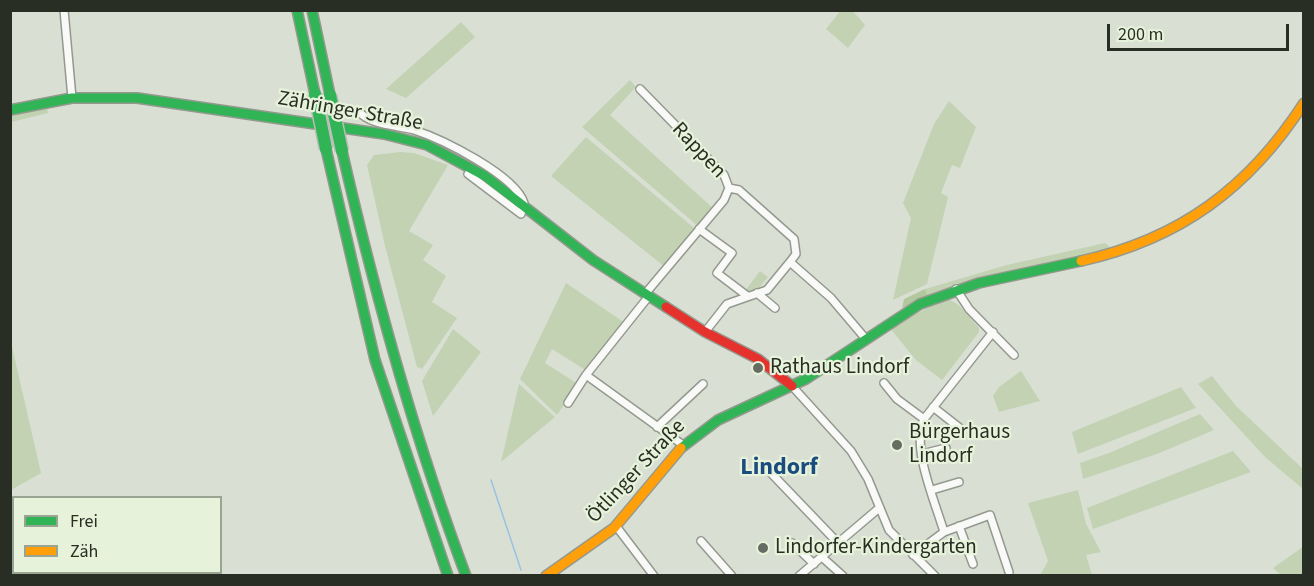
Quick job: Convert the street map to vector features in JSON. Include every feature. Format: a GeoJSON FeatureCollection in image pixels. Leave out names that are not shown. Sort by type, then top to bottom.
{"type":"FeatureCollection","features":[{"type":"Feature","properties":{"kind":"main road"},"geometry":{"type":"LineString","coordinates":[[297,10],[326,149],[375,360],[396,428],[448,576]]}},
{"type":"Feature","properties":{"kind":"main road"},"geometry":{"type":"LineString","coordinates":[[312,10],[342,151],[398,372],[431,480],[466,576]]}},
{"type":"Feature","properties":{"kind":"main road","name":"Zähringer Straße"},"geometry":{"type":"LineString","coordinates":[[10,110],[72,98],[137,98],[403,139],[428,145],[469,165],[566,241],[705,332],[758,358],[792,386]]}},
{"type":"Feature","properties":{"kind":"main road","name":"Ötlinger Straße"},"geometry":{"type":"LineString","coordinates":[[546,576],[595,544],[616,526],[683,445],[707,427],[731,413],[792,386],[915,307],[956,289],[988,280],[1104,256],[1140,244],[1183,224],[1222,198],[1252,171],[1280,139],[1304,103]]}},
{"type":"Feature","properties":{"kind":"street"},"geometry":{"type":"LineString","coordinates":[[64,10],[72,98]]}},
{"type":"Feature","properties":{"kind":"street","name":"Rappen"},"geometry":{"type":"LineString","coordinates":[[640,89],[724,175],[729,188],[739,190],[794,239],[796,254],[790,262]]}},
{"type":"Feature","properties":{"kind":"street"},"geometry":{"type":"LineString","coordinates":[[358,111],[369,120],[424,133],[474,158],[519,192],[524,208],[521,214],[468,174]]}},
{"type":"Feature","properties":{"kind":"street"},"geometry":{"type":"LineString","coordinates":[[568,403],[585,375],[724,200],[729,188]]}},
{"type":"Feature","properties":{"kind":"street"},"geometry":{"type":"LineString","coordinates":[[699,229],[732,253],[717,273],[746,296]]}},
{"type":"Feature","properties":{"kind":"street"},"geometry":{"type":"LineString","coordinates":[[705,332],[727,304],[767,290],[790,262],[831,298],[865,338]]}},
{"type":"Feature","properties":{"kind":"street"},"geometry":{"type":"LineString","coordinates":[[956,289],[969,309],[1014,355]]}},
{"type":"Feature","properties":{"kind":"street"},"geometry":{"type":"LineString","coordinates":[[757,293],[775,308]]}},
{"type":"Feature","properties":{"kind":"street"},"geometry":{"type":"LineString","coordinates":[[944,532],[919,437],[924,419],[993,332]]}},
{"type":"Feature","properties":{"kind":"street"},"geometry":{"type":"LineString","coordinates":[[585,375],[683,445]]}},
{"type":"Feature","properties":{"kind":"street"},"geometry":{"type":"LineString","coordinates":[[884,382],[897,399],[924,419]]}},
{"type":"Feature","properties":{"kind":"street"},"geometry":{"type":"LineString","coordinates":[[657,427],[703,384]]}},
{"type":"Feature","properties":{"kind":"street"},"geometry":{"type":"LineString","coordinates":[[792,386],[851,451],[868,480],[878,509],[889,530],[935,576]]}},
{"type":"Feature","properties":{"kind":"street"},"geometry":{"type":"LineString","coordinates":[[933,408],[961,429]]}},
{"type":"Feature","properties":{"kind":"street"},"geometry":{"type":"LineString","coordinates":[[922,454],[946,448]]}},
{"type":"Feature","properties":{"kind":"street"},"geometry":{"type":"LineString","coordinates":[[770,472],[838,544]]}},
{"type":"Feature","properties":{"kind":"street"},"geometry":{"type":"LineString","coordinates":[[932,490],[959,482]]}},
{"type":"Feature","properties":{"kind":"street"},"geometry":{"type":"LineString","coordinates":[[798,576],[823,558],[878,509]]}},
{"type":"Feature","properties":{"kind":"street"},"geometry":{"type":"LineString","coordinates":[[913,555],[944,532],[990,515],[1009,572]]}},
{"type":"Feature","properties":{"kind":"street"},"geometry":{"type":"LineString","coordinates":[[616,526],[654,576]]}},
{"type":"Feature","properties":{"kind":"street"},"geometry":{"type":"LineString","coordinates":[[959,526],[973,564]]}},
{"type":"Feature","properties":{"kind":"street"},"geometry":{"type":"LineString","coordinates":[[701,541],[732,576]]}},
{"type":"Feature","properties":{"kind":"street"},"geometry":{"type":"LineString","coordinates":[[792,543],[814,564]]}},
{"type":"Feature","properties":{"kind":"street"},"geometry":{"type":"LineString","coordinates":[[823,558],[843,576]]}},
{"type":"Feature","properties":{"kind":"green space"},"geometry":{"type":"Polygon","coordinates":[[[841,10],[853,11],[865,25],[848,48],[826,29],[841,10]]]}},
{"type":"Feature","properties":{"kind":"green space"},"geometry":{"type":"Polygon","coordinates":[[[461,22],[475,37],[406,98],[386,89],[461,22]]]}},
{"type":"Feature","properties":{"kind":"green space"},"geometry":{"type":"Polygon","coordinates":[[[630,80],[636,87],[610,115],[714,209],[699,227],[582,127],[630,80]]]}},
{"type":"Feature","properties":{"kind":"green space"},"geometry":{"type":"Polygon","coordinates":[[[949,101],[976,127],[960,168],[952,165],[941,193],[948,197],[927,284],[893,300],[911,218],[903,203],[934,124],[949,101]]]}},
{"type":"Feature","properties":{"kind":"green space"},"geometry":{"type":"Polygon","coordinates":[[[47,107],[48,113],[11,122],[11,114],[47,107]]]}},
{"type":"Feature","properties":{"kind":"green space"},"geometry":{"type":"Polygon","coordinates":[[[586,137],[694,228],[695,232],[665,267],[551,176],[586,137]]]}},
{"type":"Feature","properties":{"kind":"green space"},"geometry":{"type":"Polygon","coordinates":[[[414,153],[448,165],[409,231],[433,245],[423,260],[446,276],[432,302],[457,318],[422,369],[417,367],[385,246],[367,165],[374,155],[414,153]]]}},
{"type":"Feature","properties":{"kind":"green space"},"geometry":{"type":"Polygon","coordinates":[[[1105,243],[1109,246],[1108,251],[928,297],[925,289],[1007,265],[1105,243]]]}},
{"type":"Feature","properties":{"kind":"green space"},"geometry":{"type":"Polygon","coordinates":[[[760,271],[768,277],[758,289],[747,293],[745,291],[760,271]]]}},
{"type":"Feature","properties":{"kind":"green space"},"geometry":{"type":"Polygon","coordinates":[[[566,283],[625,323],[587,371],[552,349],[545,363],[578,384],[557,415],[520,379],[566,283]]]}},
{"type":"Feature","properties":{"kind":"green space"},"geometry":{"type":"Polygon","coordinates":[[[925,289],[928,297],[902,308],[904,299],[925,289]]]}},
{"type":"Feature","properties":{"kind":"green space"},"geometry":{"type":"Polygon","coordinates":[[[946,299],[956,303],[964,311],[979,328],[979,332],[942,380],[916,360],[889,327],[946,299]]]}},
{"type":"Feature","properties":{"kind":"green space"},"geometry":{"type":"Polygon","coordinates":[[[453,329],[481,352],[433,416],[422,381],[453,329]]]}},
{"type":"Feature","properties":{"kind":"green space"},"geometry":{"type":"Polygon","coordinates":[[[10,338],[41,473],[11,490],[10,490],[10,338]]]}},
{"type":"Feature","properties":{"kind":"green space"},"geometry":{"type":"Polygon","coordinates":[[[1021,371],[1040,401],[999,412],[993,396],[999,387],[1021,371]]]}},
{"type":"Feature","properties":{"kind":"green space"},"geometry":{"type":"Polygon","coordinates":[[[1212,376],[1236,406],[1303,469],[1303,489],[1265,457],[1198,384],[1212,376]]]}},
{"type":"Feature","properties":{"kind":"green space"},"geometry":{"type":"Polygon","coordinates":[[[519,384],[555,417],[501,462],[519,384]]]}},
{"type":"Feature","properties":{"kind":"green space"},"geometry":{"type":"Polygon","coordinates":[[[1181,387],[1196,408],[1078,454],[1072,432],[1181,387]]]}},
{"type":"Feature","properties":{"kind":"green space"},"geometry":{"type":"Polygon","coordinates":[[[1200,414],[1214,430],[1157,454],[1083,479],[1080,463],[1200,414]]]}},
{"type":"Feature","properties":{"kind":"green space"},"geometry":{"type":"Polygon","coordinates":[[[1233,451],[1251,472],[1093,529],[1087,508],[1233,451]]]}},
{"type":"Feature","properties":{"kind":"green space"},"geometry":{"type":"Polygon","coordinates":[[[1078,490],[1086,524],[1101,552],[1086,555],[1092,575],[1040,575],[1048,561],[1028,503],[1078,490]]]}},
{"type":"Feature","properties":{"kind":"green space"},"geometry":{"type":"Polygon","coordinates":[[[1303,547],[1303,575],[1281,575],[1273,568],[1303,547]]]}},
{"type":"Feature","properties":{"kind":"waterway"},"geometry":{"type":"LineString","coordinates":[[491,480],[521,570]]}},
{"type":"Feature","properties":{"kind":"traffic: fast"},"geometry":{"type":"LineString","coordinates":[[297,10],[315,94]]}},
{"type":"Feature","properties":{"kind":"traffic: fast"},"geometry":{"type":"LineString","coordinates":[[312,10],[330,95]]}},
{"type":"Feature","properties":{"kind":"traffic: fast"},"geometry":{"type":"LineString","coordinates":[[315,94],[326,149]]}},
{"type":"Feature","properties":{"kind":"traffic: fast"},"geometry":{"type":"LineString","coordinates":[[330,95],[342,151]]}},
{"type":"Feature","properties":{"kind":"traffic: fast"},"geometry":{"type":"LineString","coordinates":[[10,110],[72,98],[137,98],[384,134],[427,145],[485,176],[593,260],[666,307]]}},
{"type":"Feature","properties":{"kind":"traffic: fast"},"geometry":{"type":"LineString","coordinates":[[326,149],[375,360],[448,576]]}},
{"type":"Feature","properties":{"kind":"traffic: fast"},"geometry":{"type":"LineString","coordinates":[[342,151],[397,365],[429,471],[466,576]]}},
{"type":"Feature","properties":{"kind":"traffic: fast"},"geometry":{"type":"LineString","coordinates":[[681,448],[718,420],[806,379],[920,304],[979,283],[1081,261]]}},
{"type":"Feature","properties":{"kind":"traffic: slow"},"geometry":{"type":"LineString","coordinates":[[1081,261],[1150,239],[1181,224],[1209,206],[1235,185],[1260,160],[1304,103]]}},
{"type":"Feature","properties":{"kind":"traffic: slow"},"geometry":{"type":"LineString","coordinates":[[546,576],[614,528],[681,448]]}},
{"type":"Feature","properties":{"kind":"traffic: jam"},"geometry":{"type":"LineString","coordinates":[[666,307],[705,332],[758,359],[792,386]]}},
{"type":"Feature","properties":{"kind":"place","name":"Rathaus Lindorf"},"geometry":{"type":"Point","coordinates":[758,368]}},
{"type":"Feature","properties":{"kind":"place","name":"Bürgerhaus Lindorf"},"geometry":{"type":"Point","coordinates":[897,445]}},
{"type":"Feature","properties":{"kind":"place","name":"Lindorfer-Kindergarten"},"geometry":{"type":"Point","coordinates":[763,548]}},
{"type":"Feature","properties":{"kind":"district","name":"Lindorf"},"geometry":{"type":"Point","coordinates":[779,469]}}]}
